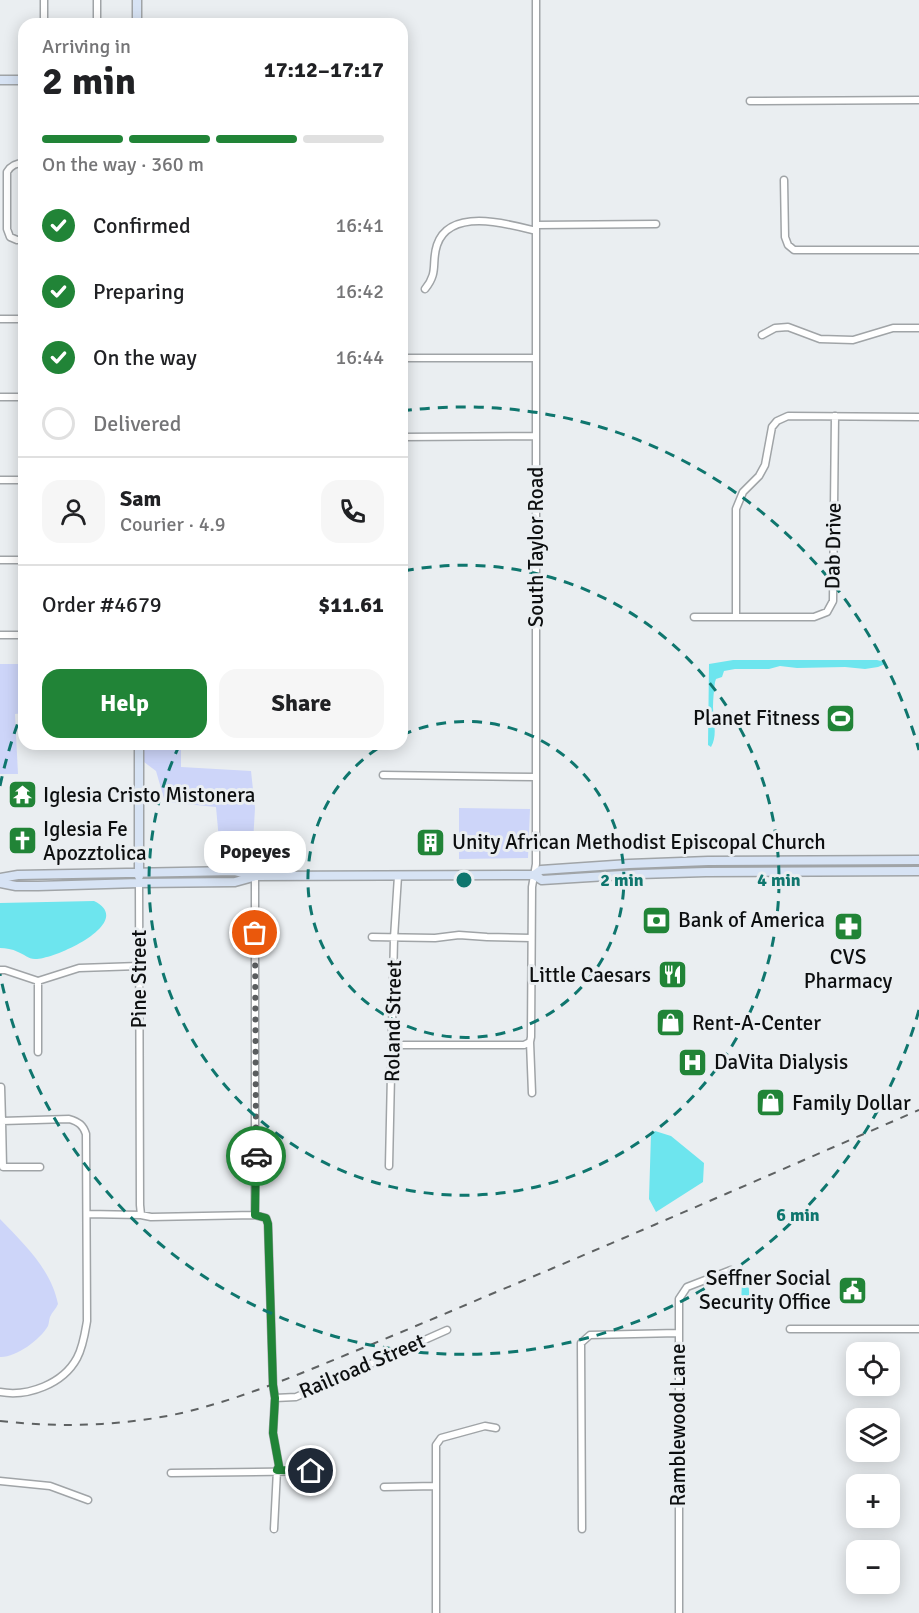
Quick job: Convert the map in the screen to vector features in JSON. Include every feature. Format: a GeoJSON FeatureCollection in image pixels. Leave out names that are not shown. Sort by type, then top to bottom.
{"type":"FeatureCollection","features":[{"type":"Feature","properties":{"kind":"main road"},"geometry":{"type":"LineString","coordinates":[[137,0],[137,18]]}},
{"type":"Feature","properties":{"kind":"main road"},"geometry":{"type":"LineString","coordinates":[[0,80],[18,80]]}},
{"type":"Feature","properties":{"kind":"main road","name":"Pine Street"},"geometry":{"type":"LineString","coordinates":[[139,883],[140,750]]}},
{"type":"Feature","properties":{"kind":"main road"},"geometry":{"type":"LineString","coordinates":[[534,875],[541,870],[629,864],[781,860],[919,860]]}},
{"type":"Feature","properties":{"kind":"main road"},"geometry":{"type":"LineString","coordinates":[[0,880],[18,875],[235,871],[255,876],[534,875],[543,880],[706,872],[919,871]]}},
{"type":"Feature","properties":{"kind":"main road"},"geometry":{"type":"LineString","coordinates":[[0,880],[16,886],[38,886],[235,882],[255,876]]}},
{"type":"Feature","properties":{"kind":"street"},"geometry":{"type":"LineString","coordinates":[[44,0],[44,18]]}},
{"type":"Feature","properties":{"kind":"street"},"geometry":{"type":"LineString","coordinates":[[97,0],[97,18]]}},
{"type":"Feature","properties":{"kind":"street","name":"South Taylor Road"},"geometry":{"type":"LineString","coordinates":[[532,1093],[531,938],[532,887],[536,864],[536,0]]}},
{"type":"Feature","properties":{"kind":"street"},"geometry":{"type":"LineString","coordinates":[[750,101],[919,100]]}},
{"type":"Feature","properties":{"kind":"street"},"geometry":{"type":"LineString","coordinates":[[18,164],[9,168],[7,172],[7,229],[10,237],[18,240]]}},
{"type":"Feature","properties":{"kind":"street"},"geometry":{"type":"LineString","coordinates":[[784,180],[785,237],[794,250],[919,250]]}},
{"type":"Feature","properties":{"kind":"street"},"geometry":{"type":"LineString","coordinates":[[425,289],[434,275],[437,244],[441,236],[462,223],[493,221],[536,228],[656,224]]}},
{"type":"Feature","properties":{"kind":"street"},"geometry":{"type":"LineString","coordinates":[[0,319],[18,319]]}},
{"type":"Feature","properties":{"kind":"street"},"geometry":{"type":"LineString","coordinates":[[762,335],[775,328],[788,327],[820,339],[853,340],[893,328],[919,328]]}},
{"type":"Feature","properties":{"kind":"street"},"geometry":{"type":"LineString","coordinates":[[408,358],[536,358]]}},
{"type":"Feature","properties":{"kind":"street"},"geometry":{"type":"LineString","coordinates":[[0,397],[18,397]]}},
{"type":"Feature","properties":{"kind":"street"},"geometry":{"type":"LineString","coordinates":[[736,617],[736,509],[743,492],[759,476],[765,465],[772,428],[777,421],[788,416],[919,417]]}},
{"type":"Feature","properties":{"kind":"street","name":"Dab Drive"},"geometry":{"type":"LineString","coordinates":[[694,617],[814,617],[827,612],[833,601],[835,416]]}},
{"type":"Feature","properties":{"kind":"street"},"geometry":{"type":"LineString","coordinates":[[408,437],[535,436]]}},
{"type":"Feature","properties":{"kind":"street"},"geometry":{"type":"LineString","coordinates":[[0,480],[18,480]]}},
{"type":"Feature","properties":{"kind":"street"},"geometry":{"type":"LineString","coordinates":[[0,560],[18,560]]}},
{"type":"Feature","properties":{"kind":"street"},"geometry":{"type":"LineString","coordinates":[[0,635],[18,635]]}},
{"type":"Feature","properties":{"kind":"street"},"geometry":{"type":"LineString","coordinates":[[383,775],[536,777]]}},
{"type":"Feature","properties":{"kind":"street"},"geometry":{"type":"LineString","coordinates":[[255,876],[255,1215]]}},
{"type":"Feature","properties":{"kind":"street","name":"Roland Street"},"geometry":{"type":"LineString","coordinates":[[389,1166],[394,938],[398,876]]}},
{"type":"Feature","properties":{"kind":"street","name":"Pine Street"},"geometry":{"type":"LineString","coordinates":[[139,883],[141,1215]]}},
{"type":"Feature","properties":{"kind":"street"},"geometry":{"type":"LineString","coordinates":[[372,937],[435,938],[452,934],[531,938]]}},
{"type":"Feature","properties":{"kind":"street"},"geometry":{"type":"LineString","coordinates":[[0,970],[38,981],[79,968],[139,966]]}},
{"type":"Feature","properties":{"kind":"street"},"geometry":{"type":"LineString","coordinates":[[38,981],[38,1052]]}},
{"type":"Feature","properties":{"kind":"street"},"geometry":{"type":"LineString","coordinates":[[393,1045],[524,1045],[530,1042]]}},
{"type":"Feature","properties":{"kind":"street"},"geometry":{"type":"LineString","coordinates":[[1,1087],[2,1167],[40,1167]]}},
{"type":"Feature","properties":{"kind":"street"},"geometry":{"type":"LineString","coordinates":[[0,1392],[31,1391],[51,1383],[66,1371],[77,1358],[85,1337],[87,1322],[86,1134],[83,1126],[69,1119],[2,1121]]}},
{"type":"Feature","properties":{"kind":"street"},"geometry":{"type":"LineString","coordinates":[[87,1214],[151,1217],[255,1215],[266,1218],[275,1398],[273,1433],[279,1466],[274,1529]]}},
{"type":"Feature","properties":{"kind":"street","name":"Ramblewood Lane"},"geometry":{"type":"LineString","coordinates":[[679,1613],[679,1299],[687,1287],[730,1270]]}},
{"type":"Feature","properties":{"kind":"street"},"geometry":{"type":"LineString","coordinates":[[790,1329],[919,1329]]}},
{"type":"Feature","properties":{"kind":"street","name":"Railroad Street"},"geometry":{"type":"LineString","coordinates":[[275,1398],[296,1397],[447,1330]]}},
{"type":"Feature","properties":{"kind":"street"},"geometry":{"type":"LineString","coordinates":[[582,1529],[581,1343],[590,1335],[678,1332]]}},
{"type":"Feature","properties":{"kind":"street"},"geometry":{"type":"LineString","coordinates":[[436,1613],[436,1445],[441,1438],[485,1426],[496,1428]]}},
{"type":"Feature","properties":{"kind":"street"},"geometry":{"type":"LineString","coordinates":[[171,1473],[328,1471]]}},
{"type":"Feature","properties":{"kind":"street"},"geometry":{"type":"LineString","coordinates":[[0,1481],[50,1486],[88,1500]]}},
{"type":"Feature","properties":{"kind":"street"},"geometry":{"type":"LineString","coordinates":[[384,1487],[436,1486]]}},
{"type":"Feature","properties":{"kind":"shaded area"},"geometry":{"type":"Polygon","coordinates":[[[0,664],[18,664],[18,714],[15,714],[18,774],[0,774],[0,664]]]}},
{"type":"Feature","properties":{"kind":"shaded area"},"geometry":{"type":"Polygon","coordinates":[[[143,750],[181,750],[181,767],[251,771],[255,808],[252,861],[220,851],[216,807],[165,802],[156,771],[144,762],[143,750]]]}},
{"type":"Feature","properties":{"kind":"shaded area"},"geometry":{"type":"Polygon","coordinates":[[[459,808],[530,809],[528,858],[459,859],[459,808]]]}},
{"type":"Feature","properties":{"kind":"shaded area"},"geometry":{"type":"Polygon","coordinates":[[[0,1219],[43,1268],[58,1304],[50,1317],[48,1326],[39,1337],[27,1347],[6,1357],[0,1357],[0,1219]]]}},
{"type":"Feature","properties":{"kind":"water"},"geometry":{"type":"Polygon","coordinates":[[[733,660],[877,660],[885,664],[865,669],[780,666],[769,669],[724,671],[722,677],[716,679],[715,682],[713,707],[715,732],[711,747],[708,745],[709,664],[733,660]]]}},
{"type":"Feature","properties":{"kind":"water"},"geometry":{"type":"Polygon","coordinates":[[[94,901],[105,910],[106,919],[99,929],[73,947],[45,958],[35,959],[14,950],[0,948],[0,903],[94,901]]]}},
{"type":"Feature","properties":{"kind":"water"},"geometry":{"type":"Polygon","coordinates":[[[655,1131],[671,1136],[704,1163],[703,1182],[656,1212],[649,1199],[651,1134],[655,1131]]]}},
{"type":"Feature","properties":{"kind":"water"},"geometry":{"type":"Polygon","coordinates":[[[742,1278],[748,1278],[750,1304],[771,1307],[771,1309],[741,1308],[742,1278]]]}},
{"type":"Feature","properties":{"kind":"railway"},"geometry":{"type":"LineString","coordinates":[[0,1421],[47,1425],[117,1423],[186,1412],[248,1393],[543,1272],[919,1110]]}},
{"type":"Feature","properties":{"kind":"way so far"},"geometry":{"type":"LineString","coordinates":[[255,933],[256,1156]]}},
{"type":"Feature","properties":{"kind":"place","name":"Planet Fitness"},"geometry":{"type":"Point","coordinates":[841,718]}},
{"type":"Feature","properties":{"kind":"place","name":"Iglesia Cristo Mistonera"},"geometry":{"type":"Point","coordinates":[22,795]}},
{"type":"Feature","properties":{"kind":"place","name":"Iglesia Fe Apozztolica"},"geometry":{"type":"Point","coordinates":[22,841]}},
{"type":"Feature","properties":{"kind":"place","name":"Unity African Methodist Episcopal Church"},"geometry":{"type":"Point","coordinates":[431,842]}},
{"type":"Feature","properties":{"kind":"place","name":"Bank of America"},"geometry":{"type":"Point","coordinates":[657,920]}},
{"type":"Feature","properties":{"kind":"place","name":"CVS Pharmacy"},"geometry":{"type":"Point","coordinates":[848,926]}},
{"type":"Feature","properties":{"kind":"place","name":"Popeyes"},"geometry":{"type":"Point","coordinates":[255,933]}},
{"type":"Feature","properties":{"kind":"place","name":"Little Caesars"},"geometry":{"type":"Point","coordinates":[672,975]}},
{"type":"Feature","properties":{"kind":"place","name":"Rent-A-Center"},"geometry":{"type":"Point","coordinates":[671,1023]}},
{"type":"Feature","properties":{"kind":"place","name":"DaVita Dialysis"},"geometry":{"type":"Point","coordinates":[693,1062]}},
{"type":"Feature","properties":{"kind":"place","name":"Family Dollar"},"geometry":{"type":"Point","coordinates":[771,1103]}},
{"type":"Feature","properties":{"kind":"place","name":"Seffner Social Security Office"},"geometry":{"type":"Point","coordinates":[852,1290]}},
{"type":"Feature","properties":{"kind":"route"},"geometry":{"type":"LineString","coordinates":[[256,1156],[255,1215],[266,1218],[268,1224],[275,1398],[273,1433],[279,1466],[277,1470],[311,1471]]}}]}
